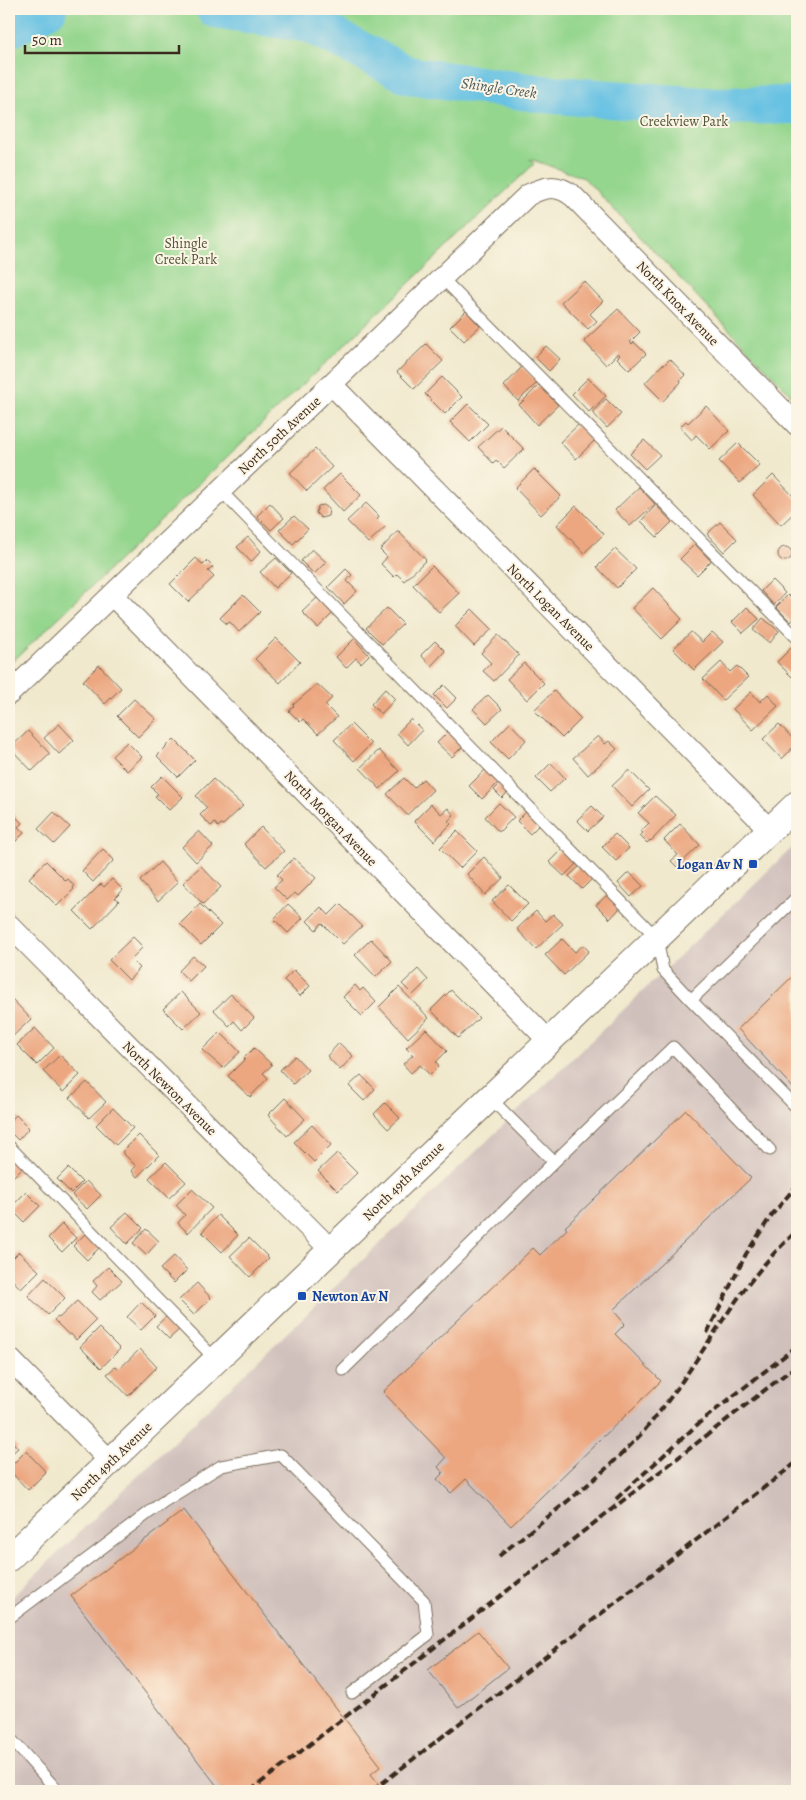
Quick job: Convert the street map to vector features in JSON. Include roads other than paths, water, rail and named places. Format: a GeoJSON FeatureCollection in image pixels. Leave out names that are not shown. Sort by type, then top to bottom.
{"type":"FeatureCollection","features":[{"type":"Feature","properties":{"kind":"street","name":"North 50th Avenue"},"geometry":{"type":"LineString","coordinates":[[9,694],[528,195],[542,188],[554,187]]}},
{"type":"Feature","properties":{"kind":"street","name":"North Knox Avenue"},"geometry":{"type":"LineString","coordinates":[[554,187],[565,190],[574,196],[797,424]]}},
{"type":"Feature","properties":{"kind":"street","name":"North Logan Avenue"},"geometry":{"type":"LineString","coordinates":[[332,385],[770,830]]}},
{"type":"Feature","properties":{"kind":"street","name":"North Morgan Avenue"},"geometry":{"type":"LineString","coordinates":[[112,595],[550,1042]]}},
{"type":"Feature","properties":{"kind":"street","name":"North 49th Avenue"},"geometry":{"type":"LineString","coordinates":[[9,1558],[797,804]]}},
{"type":"Feature","properties":{"kind":"street","name":"North Newton Avenue"},"geometry":{"type":"LineString","coordinates":[[9,925],[331,1250]]}},
{"type":"Feature","properties":{"kind":"street"},"geometry":{"type":"LineString","coordinates":[[9,1358],[110,1461]]}},
{"type":"Feature","properties":{"kind":"lane"},"geometry":{"type":"LineString","coordinates":[[442,278],[797,638]]}},
{"type":"Feature","properties":{"kind":"lane"},"geometry":{"type":"LineString","coordinates":[[220,490],[657,938],[663,970],[797,1108]]}},
{"type":"Feature","properties":{"kind":"lane"},"geometry":{"type":"LineString","coordinates":[[691,1000],[797,897]]}},
{"type":"Feature","properties":{"kind":"lane"},"geometry":{"type":"LineString","coordinates":[[343,1370],[673,1047],[770,1150]]}},
{"type":"Feature","properties":{"kind":"lane"},"geometry":{"type":"LineString","coordinates":[[490,1098],[554,1162]]}},
{"type":"Feature","properties":{"kind":"lane"},"geometry":{"type":"LineString","coordinates":[[9,1146],[216,1360]]}},
{"type":"Feature","properties":{"kind":"lane"},"geometry":{"type":"LineString","coordinates":[[9,1618],[163,1502],[221,1466],[282,1455],[424,1601],[428,1635],[352,1693]]}},
{"type":"Feature","properties":{"kind":"lane"},"geometry":{"type":"LineString","coordinates":[[9,1737],[58,1791]]}},
{"type":"Feature","properties":{"kind":"waterway","name":"Shingle Creek"},"geometry":{"type":"LineString","coordinates":[[9,29],[48,9]]}},
{"type":"Feature","properties":{"kind":"waterway","name":"Shingle Creek"},"geometry":{"type":"LineString","coordinates":[[215,9],[310,24],[408,75],[543,94],[704,106],[797,105]]}},
{"type":"Feature","properties":{"kind":"railway"},"geometry":{"type":"LineString","coordinates":[[707,1333],[746,1254],[771,1216],[797,1185]]}},
{"type":"Feature","properties":{"kind":"railway"},"geometry":{"type":"LineString","coordinates":[[499,1556],[603,1472],[640,1435],[674,1392],[739,1296],[776,1251],[797,1231]]}},
{"type":"Feature","properties":{"kind":"railway"},"geometry":{"type":"LineString","coordinates":[[616,1499],[699,1423],[797,1346]]}},
{"type":"Feature","properties":{"kind":"railway"},"geometry":{"type":"LineString","coordinates":[[250,1791],[797,1365]]}},
{"type":"Feature","properties":{"kind":"railway"},"geometry":{"type":"LineString","coordinates":[[372,1791],[797,1462]]}},
{"type":"Feature","properties":{"kind":"place","name":"Logan Av N"},"geometry":{"type":"Point","coordinates":[753,864]}},
{"type":"Feature","properties":{"kind":"place","name":"Newton Av N"},"geometry":{"type":"Point","coordinates":[302,1296]}},
{"type":"Feature","properties":{"kind":"park label","name":"Creekview Park"},"geometry":{"type":"Point","coordinates":[684,121]}},
{"type":"Feature","properties":{"kind":"park label","name":"Shingle Creek Park"},"geometry":{"type":"Point","coordinates":[186,252]}}]}
